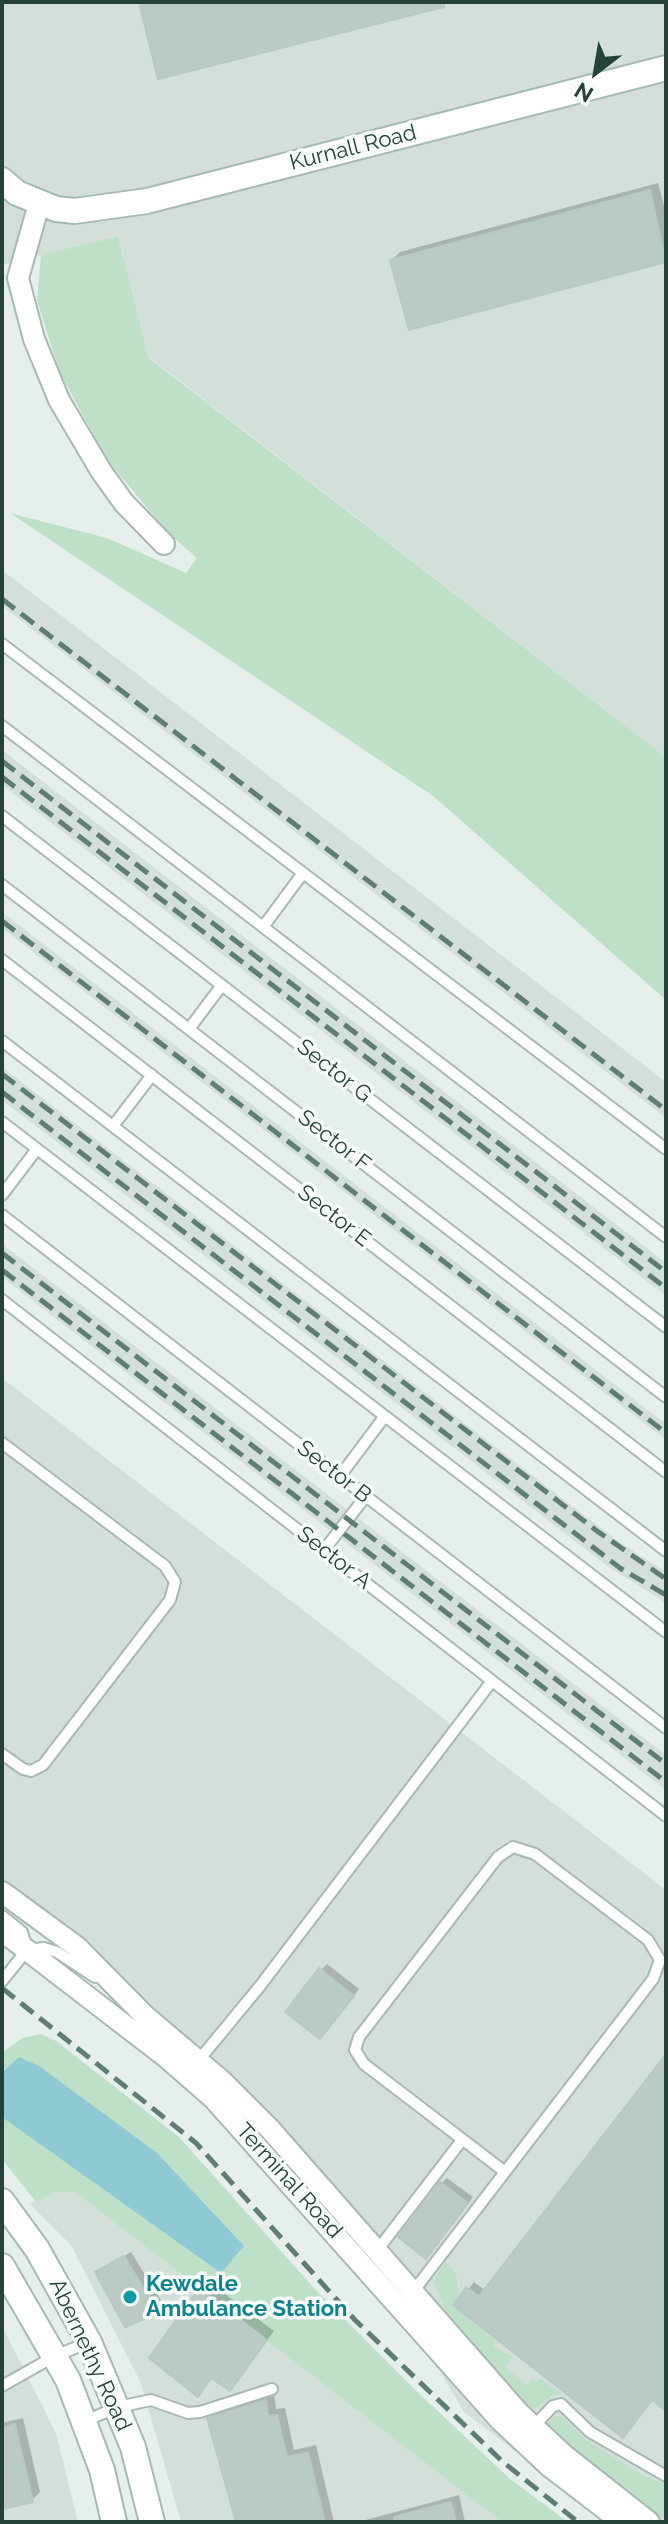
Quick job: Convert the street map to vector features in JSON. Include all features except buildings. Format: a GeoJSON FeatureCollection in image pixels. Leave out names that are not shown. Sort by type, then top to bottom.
{"type":"FeatureCollection","features":[{"type":"Feature","properties":{"kind":"street","name":"Kurnall Road"},"geometry":{"type":"LineString","coordinates":[[39,204],[75,211],[147,201],[666,68]]}},
{"type":"Feature","properties":{"kind":"street"},"geometry":{"type":"LineString","coordinates":[[2,180],[39,204],[18,278],[34,339],[59,400],[124,503],[164,544]]}},
{"type":"Feature","properties":{"kind":"street"},"geometry":{"type":"LineString","coordinates":[[2,1892],[77,1947],[145,2016],[199,2060],[270,2129],[412,2293],[527,2433],[649,2522]]}},
{"type":"Feature","properties":{"kind":"street","name":"Terminal Road"},"geometry":{"type":"LineString","coordinates":[[2,1931],[166,2057],[214,2099],[479,2399],[527,2433],[622,2522]]}},
{"type":"Feature","properties":{"kind":"street","name":"Abernethy Road"},"geometry":{"type":"LineString","coordinates":[[2,2201],[37,2249],[89,2342],[133,2447],[152,2522]]}},
{"type":"Feature","properties":{"kind":"street","name":"Abernethy Road"},"geometry":{"type":"LineString","coordinates":[[2,2266],[55,2356],[85,2421],[114,2522]]}},
{"type":"Feature","properties":{"kind":"lane"},"geometry":{"type":"LineString","coordinates":[[2,644],[666,1149]]}},
{"type":"Feature","properties":{"kind":"lane"},"geometry":{"type":"LineString","coordinates":[[2,726],[666,1237]]}},
{"type":"Feature","properties":{"kind":"lane","name":"Sector G"},"geometry":{"type":"LineString","coordinates":[[2,816],[666,1327]]}},
{"type":"Feature","properties":{"kind":"lane"},"geometry":{"type":"LineString","coordinates":[[263,927],[303,873]]}},
{"type":"Feature","properties":{"kind":"lane","name":"Sector F"},"geometry":{"type":"LineString","coordinates":[[2,885],[666,1397]]}},
{"type":"Feature","properties":{"kind":"lane","name":"Sector E"},"geometry":{"type":"LineString","coordinates":[[2,960],[666,1472]]}},
{"type":"Feature","properties":{"kind":"lane"},"geometry":{"type":"LineString","coordinates":[[189,1029],[222,985]]}},
{"type":"Feature","properties":{"kind":"lane"},"geometry":{"type":"LineString","coordinates":[[2,1041],[666,1551]]}},
{"type":"Feature","properties":{"kind":"lane"},"geometry":{"type":"LineString","coordinates":[[113,1126],[152,1075]]}},
{"type":"Feature","properties":{"kind":"lane"},"geometry":{"type":"LineString","coordinates":[[2,1122],[666,1632]]}},
{"type":"Feature","properties":{"kind":"lane"},"geometry":{"type":"LineString","coordinates":[[2,1195],[37,1149]]}},
{"type":"Feature","properties":{"kind":"lane","name":"Sector B"},"geometry":{"type":"LineString","coordinates":[[2,1215],[666,1728]]}},
{"type":"Feature","properties":{"kind":"lane","name":"Sector A"},"geometry":{"type":"LineString","coordinates":[[2,1300],[666,1816]]}},
{"type":"Feature","properties":{"kind":"lane"},"geometry":{"type":"LineString","coordinates":[[340,1476],[385,1416]]}},
{"type":"Feature","properties":{"kind":"lane"},"geometry":{"type":"LineString","coordinates":[[2,1443],[165,1566],[175,1582],[170,1600],[43,1765],[31,1771],[23,1769],[2,1754]]}},
{"type":"Feature","properties":{"kind":"lane"},"geometry":{"type":"LineString","coordinates":[[324,1550],[366,1496]]}},
{"type":"Feature","properties":{"kind":"lane"},"geometry":{"type":"LineString","coordinates":[[199,2060],[260,1986],[492,1681]]}},
{"type":"Feature","properties":{"kind":"lane"},"geometry":{"type":"LineString","coordinates":[[412,2293],[505,2172],[653,1979],[660,1960],[648,1940],[523,1848],[513,1847],[498,1857],[356,2044],[358,2058],[364,2064],[505,2172]]}},
{"type":"Feature","properties":{"kind":"lane"},"geometry":{"type":"LineString","coordinates":[[2,1916],[26,1938],[27,1950],[2,1981]]}},
{"type":"Feature","properties":{"kind":"lane"},"geometry":{"type":"LineString","coordinates":[[27,1950],[44,1948],[66,1956],[145,2016]]}},
{"type":"Feature","properties":{"kind":"lane"},"geometry":{"type":"LineString","coordinates":[[376,2252],[462,2140]]}},
{"type":"Feature","properties":{"kind":"lane"},"geometry":{"type":"LineString","coordinates":[[2,2386],[55,2356],[89,2342]]}},
{"type":"Feature","properties":{"kind":"lane"},"geometry":{"type":"LineString","coordinates":[[85,2421],[118,2407],[151,2400],[188,2413],[272,2389]]}},
{"type":"Feature","properties":{"kind":"lane"},"geometry":{"type":"LineString","coordinates":[[527,2433],[553,2406],[561,2404],[590,2432],[666,2476]]}},
{"type":"Feature","properties":{"kind":"shaded area"},"geometry":{"type":"Polygon","coordinates":[[[2,2],[666,2],[666,757],[149,357],[118,236],[2,265],[2,2]]]}},
{"type":"Feature","properties":{"kind":"shaded area"},"geometry":{"type":"Polygon","coordinates":[[[2,570],[666,1082],[666,1118],[2,606],[2,570]]]}},
{"type":"Feature","properties":{"kind":"shaded area"},"geometry":{"type":"Polygon","coordinates":[[[2,750],[666,1263],[666,1296],[2,785],[2,750]]]}},
{"type":"Feature","properties":{"kind":"shaded area"},"geometry":{"type":"Polygon","coordinates":[[[2,912],[666,1424],[666,1440],[2,928],[2,912]]]}},
{"type":"Feature","properties":{"kind":"shaded area"},"geometry":{"type":"Polygon","coordinates":[[[2,1067],[615,1539],[666,1572],[666,1603],[610,1568],[2,1100],[2,1067]]]}},
{"type":"Feature","properties":{"kind":"shaded area"},"geometry":{"type":"Polygon","coordinates":[[[2,1244],[666,1755],[666,1790],[2,1277],[2,1244]]]}},
{"type":"Feature","properties":{"kind":"shaded area"},"geometry":{"type":"Polygon","coordinates":[[[2,1378],[666,1890],[666,2522],[608,2522],[464,2412],[343,2207],[2,1883],[2,1378]]]}},
{"type":"Feature","properties":{"kind":"shaded area"},"geometry":{"type":"Polygon","coordinates":[[[56,2192],[75,2192],[503,2522],[181,2522],[141,2383],[71,2245],[30,2204],[56,2192]]]}},
{"type":"Feature","properties":{"kind":"shaded area"},"geometry":{"type":"Polygon","coordinates":[[[2,2326],[56,2433],[78,2522],[2,2522],[2,2326]]]}},
{"type":"Feature","properties":{"kind":"green space"},"geometry":{"type":"Polygon","coordinates":[[[118,236],[149,358],[666,757],[666,1000],[433,796],[10,513],[107,538],[186,573],[197,558],[166,531],[106,458],[59,371],[37,300],[41,255],[118,236]]]}},
{"type":"Feature","properties":{"kind":"green space"},"geometry":{"type":"Polygon","coordinates":[[[41,2034],[56,2041],[179,2137],[314,2288],[409,2384],[509,2478],[568,2522],[502,2522],[75,2192],[56,2192],[36,2202],[2,2159],[2,2053],[22,2038],[41,2034]]]}},
{"type":"Feature","properties":{"kind":"green space"},"geometry":{"type":"Polygon","coordinates":[[[446,2262],[456,2274],[459,2296],[453,2305],[496,2341],[493,2346],[513,2357],[505,2367],[527,2385],[533,2379],[537,2382],[540,2378],[562,2395],[553,2395],[531,2412],[451,2327],[434,2281],[446,2262]]]}},
{"type":"Feature","properties":{"kind":"green space"},"geometry":{"type":"Polygon","coordinates":[[[554,2416],[560,2416],[586,2440],[644,2476],[666,2485],[666,2520],[575,2456],[546,2425],[554,2416]]]}},
{"type":"Feature","properties":{"kind":"water"},"geometry":{"type":"Polygon","coordinates":[[[19,2057],[39,2066],[157,2153],[244,2246],[221,2273],[2,2117],[2,2073],[19,2057]]]}},
{"type":"Feature","properties":{"kind":"railway"},"geometry":{"type":"LineString","coordinates":[[2,599],[666,1110]]}},
{"type":"Feature","properties":{"kind":"railway"},"geometry":{"type":"LineString","coordinates":[[2,761],[666,1272]]}},
{"type":"Feature","properties":{"kind":"railway"},"geometry":{"type":"LineString","coordinates":[[2,777],[666,1288]]}},
{"type":"Feature","properties":{"kind":"railway"},"geometry":{"type":"LineString","coordinates":[[2,921],[666,1433]]}},
{"type":"Feature","properties":{"kind":"railway"},"geometry":{"type":"LineString","coordinates":[[2,1074],[597,1531],[666,1579]]}},
{"type":"Feature","properties":{"kind":"railway"},"geometry":{"type":"LineString","coordinates":[[2,1092],[620,1568],[666,1595]]}},
{"type":"Feature","properties":{"kind":"railway"},"geometry":{"type":"LineString","coordinates":[[2,1253],[666,1764]]}},
{"type":"Feature","properties":{"kind":"railway"},"geometry":{"type":"LineString","coordinates":[[2,1270],[666,1782]]}},
{"type":"Feature","properties":{"kind":"railway"},"geometry":{"type":"LineString","coordinates":[[2,1988],[196,2143],[355,2320],[503,2462],[578,2522]]}},
{"type":"Feature","properties":{"kind":"place","name":"Kewdale Ambulance Station"},"geometry":{"type":"Point","coordinates":[130,2297]}}]}
